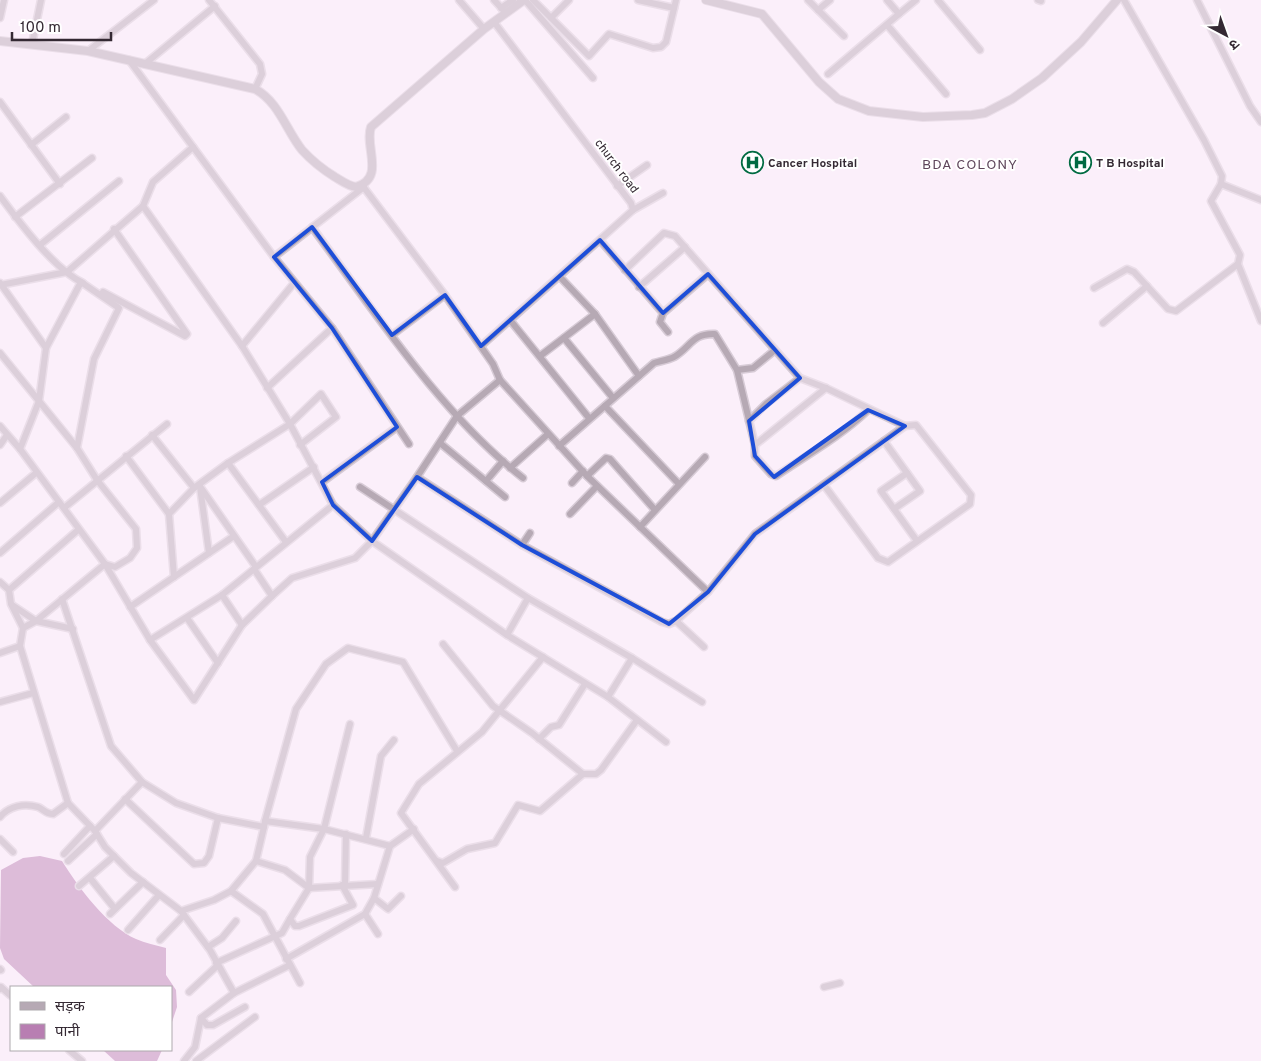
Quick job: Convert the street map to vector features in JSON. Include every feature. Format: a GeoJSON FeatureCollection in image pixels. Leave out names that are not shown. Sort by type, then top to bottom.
{"type":"FeatureCollection","features":[{"type":"Feature","properties":{"kind":"street"},"geometry":{"type":"LineString","coordinates":[[32,44],[41,0]]}},
{"type":"Feature","properties":{"kind":"street"},"geometry":{"type":"LineString","coordinates":[[141,0],[148,5]]}},
{"type":"Feature","properties":{"kind":"street"},"geometry":{"type":"LineString","coordinates":[[88,51],[154,0]]}},
{"type":"Feature","properties":{"kind":"street"},"geometry":{"type":"LineString","coordinates":[[209,0],[260,64],[262,74],[255,89]]}},
{"type":"Feature","properties":{"kind":"street"},"geometry":{"type":"LineString","coordinates":[[459,0],[484,29]]}},
{"type":"Feature","properties":{"kind":"street"},"geometry":{"type":"LineString","coordinates":[[494,0],[504,11]]}},
{"type":"Feature","properties":{"kind":"street"},"geometry":{"type":"LineString","coordinates":[[274,257],[363,186],[373,168],[373,155],[369,140],[371,127],[494,22],[513,0]]}},
{"type":"Feature","properties":{"kind":"street"},"geometry":{"type":"LineString","coordinates":[[504,11],[525,0],[593,78]]}},
{"type":"Feature","properties":{"kind":"street"},"geometry":{"type":"LineString","coordinates":[[533,0],[589,56],[609,34],[653,48],[661,47],[666,42],[676,0]]}},
{"type":"Feature","properties":{"kind":"street"},"geometry":{"type":"LineString","coordinates":[[551,18],[568,0]]}},
{"type":"Feature","properties":{"kind":"street"},"geometry":{"type":"LineString","coordinates":[[638,0],[674,8]]}},
{"type":"Feature","properties":{"kind":"street"},"geometry":{"type":"LineString","coordinates":[[706,0],[733,3],[762,14],[828,92],[849,105],[888,114],[950,117],[986,113],[1012,99],[1042,78],[1074,48],[1117,0]]}},
{"type":"Feature","properties":{"kind":"street"},"geometry":{"type":"LineString","coordinates":[[808,0],[844,36]]}},
{"type":"Feature","properties":{"kind":"street"},"geometry":{"type":"LineString","coordinates":[[818,10],[830,0]]}},
{"type":"Feature","properties":{"kind":"street"},"geometry":{"type":"LineString","coordinates":[[886,0],[899,14]]}},
{"type":"Feature","properties":{"kind":"street"},"geometry":{"type":"LineString","coordinates":[[828,74],[916,0]]}},
{"type":"Feature","properties":{"kind":"street"},"geometry":{"type":"LineString","coordinates":[[938,0],[980,50]]}},
{"type":"Feature","properties":{"kind":"street"},"geometry":{"type":"LineString","coordinates":[[1124,0],[1204,140],[1222,176],[1221,184],[1211,201],[1240,255],[1238,264],[1261,321]]}},
{"type":"Feature","properties":{"kind":"street"},"geometry":{"type":"LineString","coordinates":[[1197,0],[1250,106],[1261,122]]}},
{"type":"Feature","properties":{"kind":"street"},"geometry":{"type":"LineString","coordinates":[[0,18],[2,4]]}},
{"type":"Feature","properties":{"kind":"street"},"geometry":{"type":"LineString","coordinates":[[146,63],[215,6]]}},
{"type":"Feature","properties":{"kind":"street","name":"church road"},"geometry":{"type":"LineString","coordinates":[[480,346],[560,277],[633,210],[494,22]]}},
{"type":"Feature","properties":{"kind":"street"},"geometry":{"type":"LineString","coordinates":[[887,24],[946,94]]}},
{"type":"Feature","properties":{"kind":"street"},"geometry":{"type":"LineString","coordinates":[[0,41],[88,51],[255,89],[264,94],[275,106],[301,148],[312,160],[346,184],[356,187],[363,186]]}},
{"type":"Feature","properties":{"kind":"street"},"geometry":{"type":"LineString","coordinates":[[129,60],[274,257],[332,328],[410,444]]}},
{"type":"Feature","properties":{"kind":"street"},"geometry":{"type":"LineString","coordinates":[[0,102],[60,184]]}},
{"type":"Feature","properties":{"kind":"street"},"geometry":{"type":"LineString","coordinates":[[31,145],[66,118]]}},
{"type":"Feature","properties":{"kind":"street"},"geometry":{"type":"LineString","coordinates":[[46,348],[0,285],[67,272],[114,229],[143,206],[153,182],[192,147]]}},
{"type":"Feature","properties":{"kind":"street"},"geometry":{"type":"LineString","coordinates":[[15,217],[92,158]]}},
{"type":"Feature","properties":{"kind":"street"},"geometry":{"type":"LineString","coordinates":[[617,186],[647,165]]}},
{"type":"Feature","properties":{"kind":"street"},"geometry":{"type":"LineString","coordinates":[[40,245],[119,182]]}},
{"type":"Feature","properties":{"kind":"street"},"geometry":{"type":"LineString","coordinates":[[1221,184],[1261,200]]}},
{"type":"Feature","properties":{"kind":"street"},"geometry":{"type":"LineString","coordinates":[[363,186],[445,294],[494,364],[500,380],[585,474],[708,592]]}},
{"type":"Feature","properties":{"kind":"street"},"geometry":{"type":"LineString","coordinates":[[633,210],[663,193]]}},
{"type":"Feature","properties":{"kind":"street"},"geometry":{"type":"LineString","coordinates":[[0,196],[15,217],[67,272],[119,308],[94,359],[77,448]]}},
{"type":"Feature","properties":{"kind":"street"},"geometry":{"type":"LineString","coordinates":[[143,206],[242,346],[290,424],[333,505],[372,541],[507,635],[585,684],[608,696],[666,742]]}},
{"type":"Feature","properties":{"kind":"street"},"geometry":{"type":"LineString","coordinates":[[312,228],[392,335],[456,416],[523,478]]}},
{"type":"Feature","properties":{"kind":"street"},"geometry":{"type":"LineString","coordinates":[[81,282],[185,336],[187,334],[114,229]]}},
{"type":"Feature","properties":{"kind":"street"},"geometry":{"type":"LineString","coordinates":[[624,270],[664,233],[675,236],[800,378],[826,388],[904,426],[916,425],[971,495],[970,504],[888,562],[878,558],[824,485]]}},
{"type":"Feature","properties":{"kind":"street"},"geometry":{"type":"LineString","coordinates":[[600,240],[663,313]]}},
{"type":"Feature","properties":{"kind":"street"},"geometry":{"type":"LineString","coordinates":[[639,287],[685,247]]}},
{"type":"Feature","properties":{"kind":"street"},"geometry":{"type":"LineString","coordinates":[[1094,288],[1127,269],[1134,272],[1168,309],[1176,311],[1238,264]]}},
{"type":"Feature","properties":{"kind":"street"},"geometry":{"type":"LineString","coordinates":[[668,332],[660,322],[663,313],[708,274]]}},
{"type":"Feature","properties":{"kind":"street"},"geometry":{"type":"LineString","coordinates":[[560,277],[595,314],[639,376]]}},
{"type":"Feature","properties":{"kind":"street"},"geometry":{"type":"LineString","coordinates":[[20,449],[39,401],[46,348],[81,282]]}},
{"type":"Feature","properties":{"kind":"street"},"geometry":{"type":"LineString","coordinates":[[242,346],[294,283]]}},
{"type":"Feature","properties":{"kind":"street"},"geometry":{"type":"LineString","coordinates":[[1104,323],[1147,286]]}},
{"type":"Feature","properties":{"kind":"street"},"geometry":{"type":"LineString","coordinates":[[392,335],[445,294]]}},
{"type":"Feature","properties":{"kind":"street"},"geometry":{"type":"LineString","coordinates":[[540,356],[595,314]]}},
{"type":"Feature","properties":{"kind":"street"},"geometry":{"type":"LineString","coordinates":[[510,320],[590,418]]}},
{"type":"Feature","properties":{"kind":"street"},"geometry":{"type":"LineString","coordinates":[[267,388],[332,328]]}},
{"type":"Feature","properties":{"kind":"street"},"geometry":{"type":"LineString","coordinates":[[559,446],[654,363],[673,357],[698,336],[706,334],[715,334],[737,370],[755,445],[755,456],[771,474],[776,476],[853,424],[868,410]]}},
{"type":"Feature","properties":{"kind":"street"},"geometry":{"type":"LineString","coordinates":[[564,338],[613,398]]}},
{"type":"Feature","properties":{"kind":"street"},"geometry":{"type":"LineString","coordinates":[[737,370],[753,368],[774,350]]}},
{"type":"Feature","properties":{"kind":"street"},"geometry":{"type":"LineString","coordinates":[[0,352],[77,448],[97,480],[136,529],[136,548],[130,558],[115,566],[105,564]]}},
{"type":"Feature","properties":{"kind":"street"},"geometry":{"type":"LineString","coordinates":[[749,421],[766,404],[800,378]]}},
{"type":"Feature","properties":{"kind":"street"},"geometry":{"type":"LineString","coordinates":[[0,426],[20,449],[78,530],[105,564],[150,640],[194,700],[242,625],[292,578],[355,558],[372,541],[440,444],[456,416],[500,380]]}},
{"type":"Feature","properties":{"kind":"street"},"geometry":{"type":"LineString","coordinates":[[755,445],[826,388]]}},
{"type":"Feature","properties":{"kind":"street"},"geometry":{"type":"LineString","coordinates":[[169,514],[197,486],[228,463],[290,424],[321,394],[336,417],[300,445]]}},
{"type":"Feature","properties":{"kind":"street"},"geometry":{"type":"LineString","coordinates":[[605,406],[678,483]]}},
{"type":"Feature","properties":{"kind":"street"},"geometry":{"type":"LineString","coordinates":[[64,508],[167,424]]}},
{"type":"Feature","properties":{"kind":"street"},"geometry":{"type":"LineString","coordinates":[[417,477],[522,545],[662,622],[669,624],[708,592],[756,534],[904,426]]}},
{"type":"Feature","properties":{"kind":"street"},"geometry":{"type":"LineString","coordinates":[[322,482],[397,427]]}},
{"type":"Feature","properties":{"kind":"street"},"geometry":{"type":"LineString","coordinates":[[510,468],[548,434]]}},
{"type":"Feature","properties":{"kind":"street"},"geometry":{"type":"LineString","coordinates":[[0,445],[7,435]]}},
{"type":"Feature","properties":{"kind":"street"},"geometry":{"type":"LineString","coordinates":[[152,435],[197,486],[234,536],[272,596]]}},
{"type":"Feature","properties":{"kind":"street"},"geometry":{"type":"LineString","coordinates":[[884,441],[920,491],[894,509]]}},
{"type":"Feature","properties":{"kind":"street"},"geometry":{"type":"LineString","coordinates":[[440,444],[505,497]]}},
{"type":"Feature","properties":{"kind":"street"},"geometry":{"type":"LineString","coordinates":[[126,456],[169,514],[174,577]]}},
{"type":"Feature","properties":{"kind":"street"},"geometry":{"type":"LineString","coordinates":[[640,527],[678,483],[705,457]]}},
{"type":"Feature","properties":{"kind":"street"},"geometry":{"type":"LineString","coordinates":[[572,483],[606,458],[610,459],[655,510]]}},
{"type":"Feature","properties":{"kind":"street"},"geometry":{"type":"LineString","coordinates":[[486,481],[503,461]]}},
{"type":"Feature","properties":{"kind":"street"},"geometry":{"type":"LineString","coordinates":[[228,463],[286,542]]}},
{"type":"Feature","properties":{"kind":"street"},"geometry":{"type":"LineString","coordinates":[[259,505],[314,467]]}},
{"type":"Feature","properties":{"kind":"street"},"geometry":{"type":"LineString","coordinates":[[0,503],[36,472]]}},
{"type":"Feature","properties":{"kind":"street"},"geometry":{"type":"LineString","coordinates":[[907,474],[881,490],[917,541]]}},
{"type":"Feature","properties":{"kind":"street"},"geometry":{"type":"LineString","coordinates":[[197,486],[209,553]]}},
{"type":"Feature","properties":{"kind":"street"},"geometry":{"type":"LineString","coordinates":[[360,486],[528,598],[632,658],[702,702]]}},
{"type":"Feature","properties":{"kind":"street"},"geometry":{"type":"LineString","coordinates":[[570,514],[597,486]]}},
{"type":"Feature","properties":{"kind":"street"},"geometry":{"type":"LineString","coordinates":[[0,553],[59,502]]}},
{"type":"Feature","properties":{"kind":"street"},"geometry":{"type":"LineString","coordinates":[[150,640],[222,595],[333,505]]}},
{"type":"Feature","properties":{"kind":"street"},"geometry":{"type":"LineString","coordinates":[[9,590],[78,530]]}},
{"type":"Feature","properties":{"kind":"street"},"geometry":{"type":"LineString","coordinates":[[522,545],[530,533]]}},
{"type":"Feature","properties":{"kind":"street"},"geometry":{"type":"LineString","coordinates":[[130,607],[234,536]]}},
{"type":"Feature","properties":{"kind":"street"},"geometry":{"type":"LineString","coordinates":[[23,628],[36,621],[105,564]]}},
{"type":"Feature","properties":{"kind":"street"},"geometry":{"type":"LineString","coordinates":[[0,582],[9,590],[11,604],[23,628],[20,646],[68,804],[94,830],[104,847],[143,882],[182,913],[208,947],[234,993]]}},
{"type":"Feature","properties":{"kind":"street"},"geometry":{"type":"LineString","coordinates":[[222,595],[242,625]]}},
{"type":"Feature","properties":{"kind":"street"},"geometry":{"type":"LineString","coordinates":[[507,635],[528,598]]}},
{"type":"Feature","properties":{"kind":"street"},"geometry":{"type":"LineString","coordinates":[[62,599],[111,746],[142,782],[176,803],[218,818],[324,829],[366,838],[390,846]]}},
{"type":"Feature","properties":{"kind":"street"},"geometry":{"type":"LineString","coordinates":[[11,604],[36,621],[73,629]]}},
{"type":"Feature","properties":{"kind":"street"},"geometry":{"type":"LineString","coordinates":[[186,618],[218,663]]}},
{"type":"Feature","properties":{"kind":"street"},"geometry":{"type":"LineString","coordinates":[[676,620],[704,646]]}},
{"type":"Feature","properties":{"kind":"street"},"geometry":{"type":"LineString","coordinates":[[443,644],[499,712],[539,739],[583,774],[596,774],[601,770],[637,720]]}},
{"type":"Feature","properties":{"kind":"street"},"geometry":{"type":"LineString","coordinates":[[0,653],[20,646]]}},
{"type":"Feature","properties":{"kind":"street"},"geometry":{"type":"LineString","coordinates":[[160,940],[182,913],[231,891],[256,861],[264,824],[296,709],[326,664],[348,648],[403,662],[457,750]]}},
{"type":"Feature","properties":{"kind":"street"},"geometry":{"type":"LineString","coordinates":[[455,886],[401,813],[419,784],[457,750],[482,732],[543,657]]}},
{"type":"Feature","properties":{"kind":"street"},"geometry":{"type":"LineString","coordinates":[[608,696],[632,658]]}},
{"type":"Feature","properties":{"kind":"street"},"geometry":{"type":"LineString","coordinates":[[539,739],[551,727],[559,725],[585,684]]}},
{"type":"Feature","properties":{"kind":"street"},"geometry":{"type":"LineString","coordinates":[[0,702],[33,693]]}},
{"type":"Feature","properties":{"kind":"street"},"geometry":{"type":"LineString","coordinates":[[189,992],[217,964],[282,933],[309,888],[310,857],[324,829],[350,724]]}},
{"type":"Feature","properties":{"kind":"street"},"geometry":{"type":"LineString","coordinates":[[366,838],[381,756],[394,740]]}},
{"type":"Feature","properties":{"kind":"street"},"geometry":{"type":"LineString","coordinates":[[437,861],[443,863],[467,850],[495,843],[518,805],[540,811],[583,774]]}},
{"type":"Feature","properties":{"kind":"street"},"geometry":{"type":"LineString","coordinates":[[68,861],[94,830],[142,782]]}},
{"type":"Feature","properties":{"kind":"street"},"geometry":{"type":"LineString","coordinates":[[125,799],[194,864],[204,863],[209,856],[218,818]]}},
{"type":"Feature","properties":{"kind":"street"},"geometry":{"type":"LineString","coordinates":[[0,817],[5,811],[17,806],[38,807],[52,814],[68,804]]}},
{"type":"Feature","properties":{"kind":"street"},"geometry":{"type":"LineString","coordinates":[[184,1061],[194,1047],[201,1018],[234,993],[365,914],[374,898],[390,846],[414,829]]}},
{"type":"Feature","properties":{"kind":"street"},"geometry":{"type":"LineString","coordinates":[[64,854],[94,830]]}},
{"type":"Feature","properties":{"kind":"street"},"geometry":{"type":"LineString","coordinates":[[290,919],[295,926],[298,926],[353,905],[344,885],[346,834]]}},
{"type":"Feature","properties":{"kind":"street"},"geometry":{"type":"LineString","coordinates":[[0,839],[13,852]]}},
{"type":"Feature","properties":{"kind":"street"},"geometry":{"type":"LineString","coordinates":[[79,886],[114,856]]}},
{"type":"Feature","properties":{"kind":"street"},"geometry":{"type":"LineString","coordinates":[[256,861],[285,870],[309,888],[378,884]]}},
{"type":"Feature","properties":{"kind":"street"},"geometry":{"type":"LineString","coordinates":[[90,878],[115,908]]}},
{"type":"Feature","properties":{"kind":"street"},"geometry":{"type":"LineString","coordinates":[[110,914],[143,882]]}},
{"type":"Feature","properties":{"kind":"street"},"geometry":{"type":"LineString","coordinates":[[231,891],[263,914],[300,983]]}},
{"type":"Feature","properties":{"kind":"street"},"geometry":{"type":"LineString","coordinates":[[128,930],[160,895]]}},
{"type":"Feature","properties":{"kind":"street"},"geometry":{"type":"LineString","coordinates":[[374,898],[388,909],[402,896]]}},
{"type":"Feature","properties":{"kind":"street"},"geometry":{"type":"LineString","coordinates":[[365,914],[378,934]]}},
{"type":"Feature","properties":{"kind":"street"},"geometry":{"type":"LineString","coordinates":[[208,947],[222,938],[236,921]]}},
{"type":"Feature","properties":{"kind":"street"},"geometry":{"type":"LineString","coordinates":[[824,987],[840,983]]}},
{"type":"Feature","properties":{"kind":"street"},"geometry":{"type":"LineString","coordinates":[[0,989],[2,988],[10,995]]}},
{"type":"Feature","properties":{"kind":"street"},"geometry":{"type":"LineString","coordinates":[[201,1018],[207,1025],[213,1025],[245,1007]]}},
{"type":"Feature","properties":{"kind":"street"},"geometry":{"type":"LineString","coordinates":[[196,1061],[255,1017]]}},
{"type":"Feature","properties":{"kind":"street"},"geometry":{"type":"LineString","coordinates":[[71,1051],[82,1061]]}},
{"type":"Feature","properties":{"kind":"highlighted area"},"geometry":{"type":"Polygon","coordinates":[[[312,227],[392,335],[445,295],[481,346],[600,240],[663,313],[708,274],[800,378],[749,421],[755,456],[774,477],[868,410],[905,426],[755,534],[708,592],[669,624],[522,545],[417,477],[372,541],[333,505],[322,482],[397,427],[332,328],[274,257],[312,227]]]}},
{"type":"Feature","properties":{"kind":"water"},"geometry":{"type":"Polygon","coordinates":[[[40,856],[62,861],[76,882],[104,916],[125,933],[139,940],[166,948],[166,975],[176,990],[177,1007],[172,1022],[172,986],[33,986],[4,959],[0,948],[1,870],[23,858],[40,856]]]}},
{"type":"Feature","properties":{"kind":"water"},"geometry":{"type":"Polygon","coordinates":[[[104,1051],[162,1051],[157,1061],[115,1061],[104,1051]]]}},
{"type":"Feature","properties":{"kind":"place","name":"Cancer Hospital"},"geometry":{"type":"Point","coordinates":[752,163]}},
{"type":"Feature","properties":{"kind":"place","name":"T B Hospital"},"geometry":{"type":"Point","coordinates":[1080,163]}},
{"type":"Feature","properties":{"kind":"district","name":"BDA COLONY"},"geometry":{"type":"Point","coordinates":[970,164]}}]}
